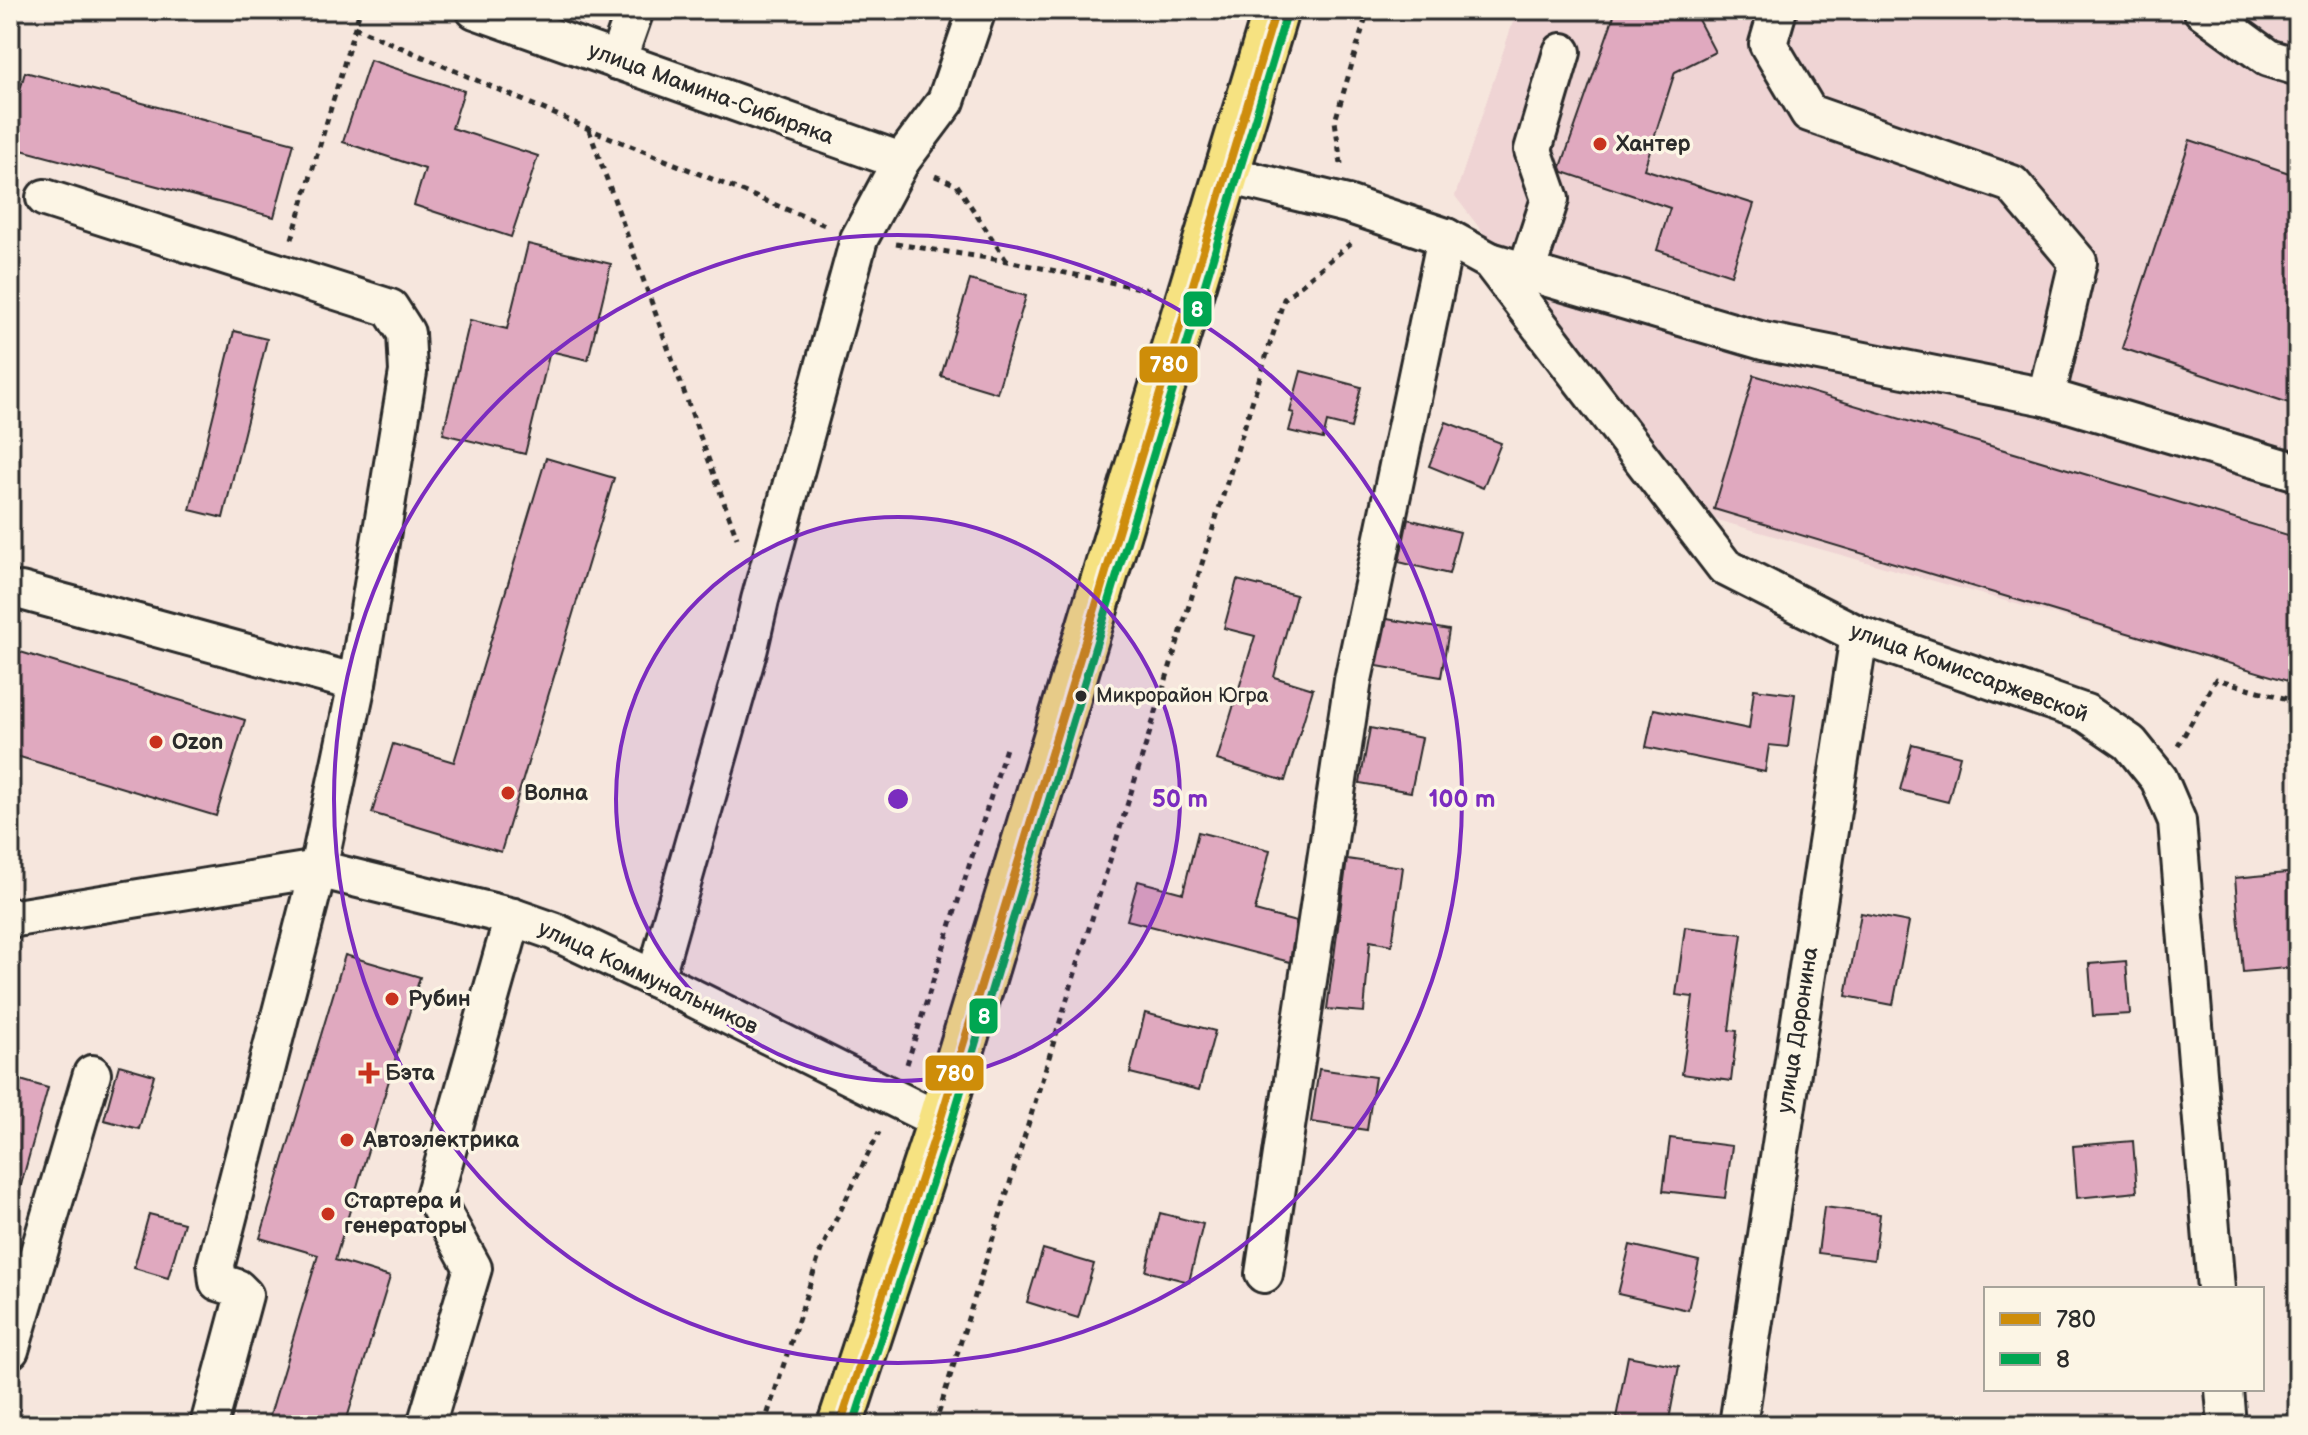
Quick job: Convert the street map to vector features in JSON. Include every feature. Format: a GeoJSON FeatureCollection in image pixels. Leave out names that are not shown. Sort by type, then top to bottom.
{"type":"FeatureCollection","features":[{"type":"Feature","properties":{"kind":"main road"},"geometry":{"type":"LineString","coordinates":[[840,1425],[940,1121],[1276,10]]}},
{"type":"Feature","properties":{"kind":"street","name":"улица Мамина-Сибиряка"},"geometry":{"type":"LineString","coordinates":[[475,10],[901,161]]}},
{"type":"Feature","properties":{"kind":"street"},"geometry":{"type":"LineString","coordinates":[[617,61],[635,10]]}},
{"type":"Feature","properties":{"kind":"street"},"geometry":{"type":"LineString","coordinates":[[655,979],[749,648],[859,239],[901,161],[946,101],[977,10]]}},
{"type":"Feature","properties":{"kind":"street"},"geometry":{"type":"LineString","coordinates":[[1778,10],[1768,44],[1809,113],[2012,184],[2078,262],[2046,397]]}},
{"type":"Feature","properties":{"kind":"street"},"geometry":{"type":"LineString","coordinates":[[2202,10],[2268,58],[2298,67]]}},
{"type":"Feature","properties":{"kind":"street"},"geometry":{"type":"LineString","coordinates":[[1526,272],[1550,199],[1533,150],[1562,52]]}},
{"type":"Feature","properties":{"kind":"street","name":"улица Комиссаржевской"},"geometry":{"type":"LineString","coordinates":[[1228,175],[1347,204],[1446,237],[1490,261],[1725,567],[1859,635],[2086,713],[2130,743],[2159,779],[2177,821],[2216,1287]]}},
{"type":"Feature","properties":{"kind":"street"},"geometry":{"type":"LineString","coordinates":[[45,198],[390,308],[406,333],[408,372],[357,683],[318,869],[216,1264],[218,1282],[237,1288],[244,1295],[209,1425]]}},
{"type":"Feature","properties":{"kind":"street"},"geometry":{"type":"LineString","coordinates":[[1264,1274],[1353,680],[1446,237]]}},
{"type":"Feature","properties":{"kind":"street"},"geometry":{"type":"LineString","coordinates":[[1490,261],[1763,341],[2046,397],[2298,472]]}},
{"type":"Feature","properties":{"kind":"street"},"geometry":{"type":"LineString","coordinates":[[21,591],[357,683]]}},
{"type":"Feature","properties":{"kind":"street","name":"улица Доронина"},"geometry":{"type":"LineString","coordinates":[[1738,1425],[1859,635]]}},
{"type":"Feature","properties":{"kind":"street","name":"улица Коммунальников"},"geometry":{"type":"LineString","coordinates":[[10,916],[16,918],[318,869],[513,917],[553,931],[940,1121]]}},
{"type":"Feature","properties":{"kind":"street"},"geometry":{"type":"LineString","coordinates":[[426,1425],[473,1268],[434,1197],[513,917]]}},
{"type":"Feature","properties":{"kind":"street"},"geometry":{"type":"LineString","coordinates":[[10,1350],[92,1074]]}},
{"type":"Feature","properties":{"kind":"street"},"geometry":{"type":"LineString","coordinates":[[2224,1391],[2227,1425]]}},
{"type":"Feature","properties":{"kind":"path"},"geometry":{"type":"LineString","coordinates":[[282,273],[360,10]]}},
{"type":"Feature","properties":{"kind":"path"},"geometry":{"type":"LineString","coordinates":[[935,1425],[1284,299],[1355,239],[1335,121],[1368,10]]}},
{"type":"Feature","properties":{"kind":"path"},"geometry":{"type":"LineString","coordinates":[[354,27],[589,129],[859,239],[1007,261],[1150,291]]}},
{"type":"Feature","properties":{"kind":"path"},"geometry":{"type":"LineString","coordinates":[[589,129],[738,541]]}},
{"type":"Feature","properties":{"kind":"path"},"geometry":{"type":"LineString","coordinates":[[901,161],[957,185],[1007,261]]}},
{"type":"Feature","properties":{"kind":"path"},"geometry":{"type":"LineString","coordinates":[[2159,779],[2216,679],[2298,702]]}},
{"type":"Feature","properties":{"kind":"path"},"geometry":{"type":"LineString","coordinates":[[764,1425],[821,1250],[896,1098],[1011,732]]}},
{"type":"Feature","properties":{"kind":"shaded area"},"geometry":{"type":"Polygon","coordinates":[[[1517,10],[2298,10],[2298,683],[1699,515],[1455,196],[1517,10]]]}},
{"type":"Feature","properties":{"kind":"building"},"geometry":{"type":"Polygon","coordinates":[[[1616,10],[1693,10],[1715,52],[1675,72],[1644,169],[1754,204],[1731,275],[1657,250],[1670,208],[1563,172],[1561,167],[1616,10]]]}},
{"type":"Feature","properties":{"kind":"building"},"geometry":{"type":"Polygon","coordinates":[[[370,60],[464,91],[452,128],[538,156],[511,237],[414,205],[425,169],[343,142],[370,60]]]}},
{"type":"Feature","properties":{"kind":"building"},"geometry":{"type":"Polygon","coordinates":[[[25,72],[294,143],[274,217],[10,147],[10,127],[25,72]]]}},
{"type":"Feature","properties":{"kind":"building"},"geometry":{"type":"Polygon","coordinates":[[[2190,140],[2298,176],[2298,406],[2122,348],[2190,140]]]}},
{"type":"Feature","properties":{"kind":"building"},"geometry":{"type":"Polygon","coordinates":[[[528,244],[611,264],[588,360],[550,351],[525,454],[443,434],[470,320],[507,329],[528,244]]]}},
{"type":"Feature","properties":{"kind":"building"},"geometry":{"type":"Polygon","coordinates":[[[970,280],[1026,296],[997,393],[941,376],[970,280]]]}},
{"type":"Feature","properties":{"kind":"building"},"geometry":{"type":"Polygon","coordinates":[[[234,331],[267,339],[223,518],[190,510],[234,331]]]}},
{"type":"Feature","properties":{"kind":"building"},"geometry":{"type":"Polygon","coordinates":[[[1301,371],[1361,387],[1351,428],[1327,422],[1323,439],[1289,431],[1294,413],[1290,412],[1301,371]]]}},
{"type":"Feature","properties":{"kind":"building"},"geometry":{"type":"Polygon","coordinates":[[[1754,375],[2298,538],[2298,684],[1714,509],[1754,375]]]}},
{"type":"Feature","properties":{"kind":"building"},"geometry":{"type":"Polygon","coordinates":[[[1446,422],[1501,443],[1483,488],[1429,466],[1446,422]]]}},
{"type":"Feature","properties":{"kind":"building"},"geometry":{"type":"Polygon","coordinates":[[[546,458],[614,478],[501,852],[372,813],[393,744],[454,762],[546,458]]]}},
{"type":"Feature","properties":{"kind":"building"},"geometry":{"type":"Polygon","coordinates":[[[1408,519],[1460,532],[1449,574],[1399,562],[1408,519]]]}},
{"type":"Feature","properties":{"kind":"building"},"geometry":{"type":"Polygon","coordinates":[[[1237,580],[1296,595],[1274,677],[1313,689],[1285,781],[1217,760],[1255,636],[1224,628],[1237,580]]]}},
{"type":"Feature","properties":{"kind":"building"},"geometry":{"type":"Polygon","coordinates":[[[1387,619],[1449,630],[1441,677],[1377,666],[1387,619]]]}},
{"type":"Feature","properties":{"kind":"building"},"geometry":{"type":"Polygon","coordinates":[[[17,651],[245,720],[216,816],[10,754],[10,672],[17,651]]]}},
{"type":"Feature","properties":{"kind":"building"},"geometry":{"type":"Polygon","coordinates":[[[1754,689],[1795,694],[1788,747],[1769,745],[1765,772],[1646,747],[1654,709],[1749,729],[1754,689]]]}},
{"type":"Feature","properties":{"kind":"building"},"geometry":{"type":"Polygon","coordinates":[[[1370,728],[1422,738],[1411,792],[1360,783],[1370,728]]]}},
{"type":"Feature","properties":{"kind":"building"},"geometry":{"type":"Polygon","coordinates":[[[1912,744],[1960,756],[1948,802],[1900,790],[1912,744]]]}},
{"type":"Feature","properties":{"kind":"building"},"geometry":{"type":"Polygon","coordinates":[[[1198,832],[1270,850],[1255,911],[1296,922],[1290,962],[1127,920],[1138,881],[1183,893],[1198,832]]]}},
{"type":"Feature","properties":{"kind":"building"},"geometry":{"type":"Polygon","coordinates":[[[1347,859],[1403,867],[1392,945],[1370,941],[1364,1012],[1327,1009],[1347,859]]]}},
{"type":"Feature","properties":{"kind":"building"},"geometry":{"type":"Polygon","coordinates":[[[2298,872],[2298,967],[2243,972],[2235,878],[2298,872]]]}},
{"type":"Feature","properties":{"kind":"building"},"geometry":{"type":"Polygon","coordinates":[[[1861,913],[1909,922],[1893,1005],[1846,996],[1861,913]]]}},
{"type":"Feature","properties":{"kind":"building"},"geometry":{"type":"Polygon","coordinates":[[[1685,927],[1742,934],[1729,1030],[1737,1031],[1731,1081],[1682,1074],[1693,997],[1676,995],[1685,927]]]}},
{"type":"Feature","properties":{"kind":"building"},"geometry":{"type":"Polygon","coordinates":[[[345,955],[420,977],[335,1260],[390,1277],[345,1425],[267,1425],[318,1255],[260,1238],[345,955]]]}},
{"type":"Feature","properties":{"kind":"building"},"geometry":{"type":"Polygon","coordinates":[[[2126,961],[2130,1014],[2093,1016],[2089,964],[2126,961]]]}},
{"type":"Feature","properties":{"kind":"building"},"geometry":{"type":"Polygon","coordinates":[[[1145,1013],[1215,1031],[1199,1090],[1130,1073],[1145,1013]]]}},
{"type":"Feature","properties":{"kind":"building"},"geometry":{"type":"Polygon","coordinates":[[[119,1065],[154,1075],[139,1129],[104,1120],[119,1065]]]}},
{"type":"Feature","properties":{"kind":"building"},"geometry":{"type":"Polygon","coordinates":[[[1319,1069],[1375,1077],[1367,1130],[1311,1122],[1319,1069]]]}},
{"type":"Feature","properties":{"kind":"building"},"geometry":{"type":"Polygon","coordinates":[[[10,1077],[48,1088],[19,1192],[10,1190],[10,1077]]]}},
{"type":"Feature","properties":{"kind":"building"},"geometry":{"type":"Polygon","coordinates":[[[1670,1138],[1732,1146],[1725,1198],[1663,1191],[1670,1138]]]}},
{"type":"Feature","properties":{"kind":"building"},"geometry":{"type":"Polygon","coordinates":[[[2133,1141],[2137,1192],[2077,1198],[2073,1146],[2133,1141]]]}},
{"type":"Feature","properties":{"kind":"building"},"geometry":{"type":"Polygon","coordinates":[[[1824,1207],[1880,1214],[1874,1260],[1818,1253],[1824,1207]]]}},
{"type":"Feature","properties":{"kind":"building"},"geometry":{"type":"Polygon","coordinates":[[[1160,1213],[1203,1224],[1189,1282],[1146,1271],[1160,1213]]]}},
{"type":"Feature","properties":{"kind":"building"},"geometry":{"type":"Polygon","coordinates":[[[149,1214],[184,1223],[168,1278],[134,1268],[149,1214]]]}},
{"type":"Feature","properties":{"kind":"building"},"geometry":{"type":"Polygon","coordinates":[[[1630,1245],[1699,1261],[1688,1310],[1618,1294],[1630,1245]]]}},
{"type":"Feature","properties":{"kind":"building"},"geometry":{"type":"Polygon","coordinates":[[[1043,1249],[1094,1264],[1078,1318],[1027,1302],[1043,1249]]]}},
{"type":"Feature","properties":{"kind":"building"},"geometry":{"type":"Polygon","coordinates":[[[1628,1356],[1679,1366],[1668,1425],[1616,1418],[1628,1356]]]}},
{"type":"Feature","properties":{"kind":"transit line","name":"780"},"geometry":{"type":"LineString","coordinates":[[840,1425],[940,1121],[1276,10]]}},
{"type":"Feature","properties":{"kind":"transit line","name":"8"},"geometry":{"type":"LineString","coordinates":[[853,1425],[951,1124],[1287,13]]}},
{"type":"Feature","properties":{"kind":"place","name":"Хантер"},"geometry":{"type":"Point","coordinates":[1600,144]}},
{"type":"Feature","properties":{"kind":"place","name":"Микрорайон Югра"},"geometry":{"type":"Point","coordinates":[1081,696]}},
{"type":"Feature","properties":{"kind":"place","name":"Ozon"},"geometry":{"type":"Point","coordinates":[156,742]}},
{"type":"Feature","properties":{"kind":"place","name":"Волна"},"geometry":{"type":"Point","coordinates":[508,793]}},
{"type":"Feature","properties":{"kind":"place","name":"Рубин"},"geometry":{"type":"Point","coordinates":[392,999]}},
{"type":"Feature","properties":{"kind":"place","name":"Бэта"},"geometry":{"type":"Point","coordinates":[369,1073]}},
{"type":"Feature","properties":{"kind":"place","name":"Автоэлектрика"},"geometry":{"type":"Point","coordinates":[347,1140]}},
{"type":"Feature","properties":{"kind":"place","name":"Стартера и генераторы"},"geometry":{"type":"Point","coordinates":[328,1214]}}]}
